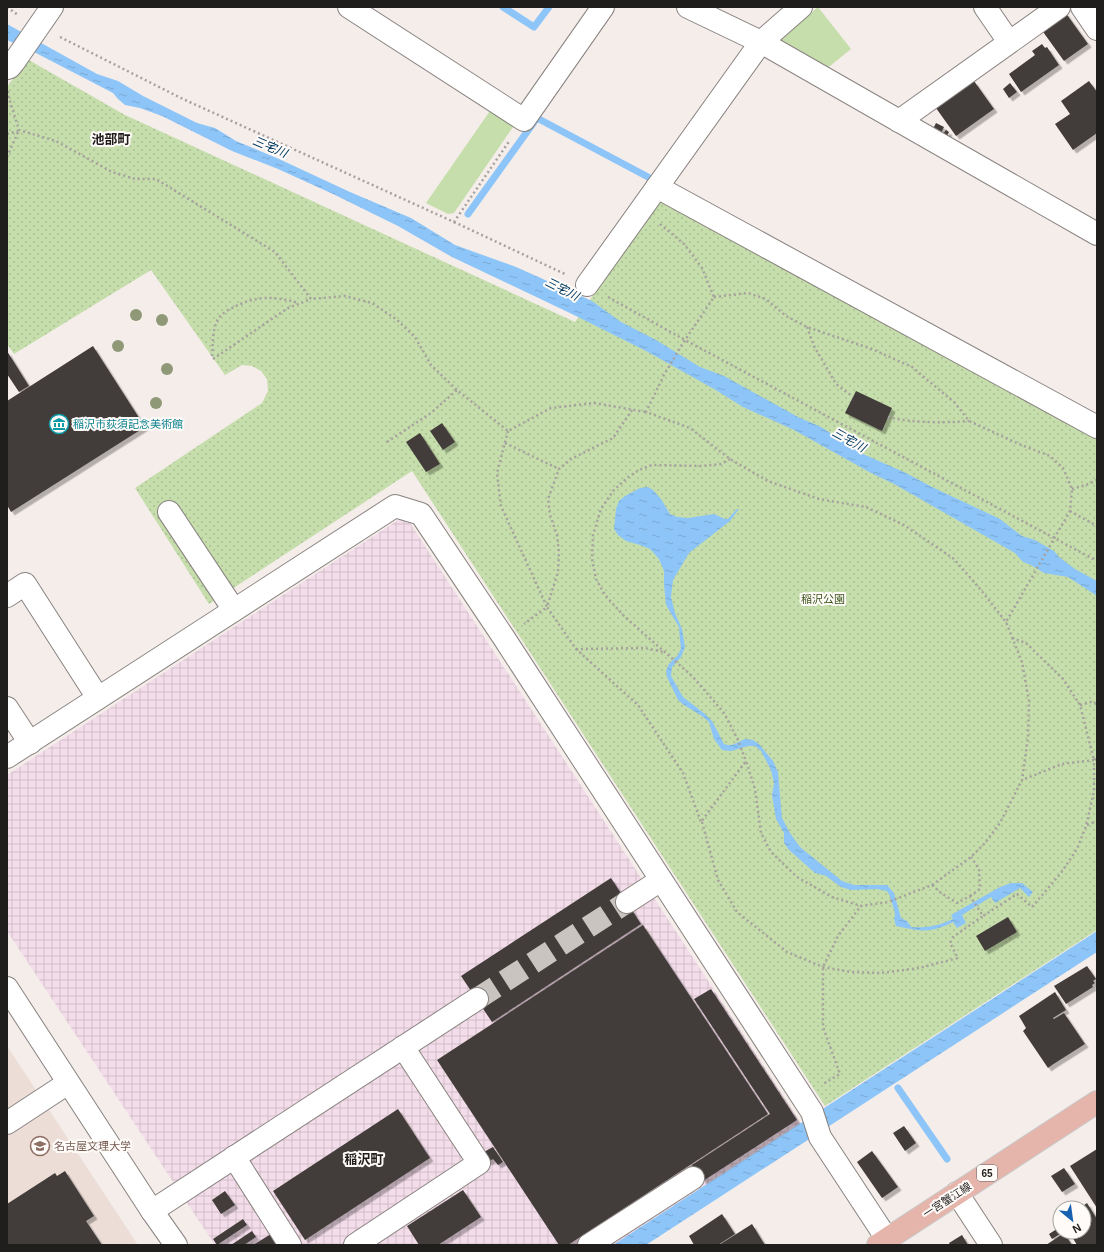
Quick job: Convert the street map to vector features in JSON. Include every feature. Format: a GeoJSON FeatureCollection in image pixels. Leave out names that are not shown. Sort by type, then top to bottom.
{"type":"FeatureCollection","features":[{"type":"Feature","properties":{"kind":"main road","name":"一宮蟹江線"},"geometry":{"type":"LineString","coordinates":[[882,1242],[1097,1102]]}},
{"type":"Feature","properties":{"kind":"street"},"geometry":{"type":"LineString","coordinates":[[12,64],[52,7]]}},
{"type":"Feature","properties":{"kind":"street"},"geometry":{"type":"LineString","coordinates":[[349,7],[524,120],[603,7]]}},
{"type":"Feature","properties":{"kind":"street"},"geometry":{"type":"LineString","coordinates":[[688,7],[761,42],[1097,234]]}},
{"type":"Feature","properties":{"kind":"street"},"geometry":{"type":"LineString","coordinates":[[587,285],[761,42],[801,7]]}},
{"type":"Feature","properties":{"kind":"street"},"geometry":{"type":"LineString","coordinates":[[985,7],[1009,42]]}},
{"type":"Feature","properties":{"kind":"street"},"geometry":{"type":"LineString","coordinates":[[899,121],[1059,7]]}},
{"type":"Feature","properties":{"kind":"street"},"geometry":{"type":"LineString","coordinates":[[1082,7],[1097,28]]}},
{"type":"Feature","properties":{"kind":"street"},"geometry":{"type":"LineString","coordinates":[[657,187],[1097,427]]}},
{"type":"Feature","properties":{"kind":"street"},"geometry":{"type":"LineString","coordinates":[[7,757],[395,506],[421,514],[504,638],[807,1104],[820,1137],[882,1242]]}},
{"type":"Feature","properties":{"kind":"street"},"geometry":{"type":"LineString","coordinates":[[168,512],[234,610]]}},
{"type":"Feature","properties":{"kind":"street"},"geometry":{"type":"LineString","coordinates":[[7,596],[25,584],[98,698]]}},
{"type":"Feature","properties":{"kind":"street"},"geometry":{"type":"LineString","coordinates":[[7,708],[30,743]]}},
{"type":"Feature","properties":{"kind":"street"},"geometry":{"type":"LineString","coordinates":[[626,902],[661,880]]}},
{"type":"Feature","properties":{"kind":"street"},"geometry":{"type":"LineString","coordinates":[[7,988],[152,1211],[176,1245]]}},
{"type":"Feature","properties":{"kind":"street"},"geometry":{"type":"LineString","coordinates":[[152,1211],[477,999]]}},
{"type":"Feature","properties":{"kind":"street"},"geometry":{"type":"LineString","coordinates":[[355,1245],[479,1163],[403,1047]]}},
{"type":"Feature","properties":{"kind":"street"},"geometry":{"type":"LineString","coordinates":[[7,1123],[68,1083]]}},
{"type":"Feature","properties":{"kind":"street"},"geometry":{"type":"LineString","coordinates":[[234,1157],[290,1245]]}},
{"type":"Feature","properties":{"kind":"street"},"geometry":{"type":"LineString","coordinates":[[589,1245],[693,1178]]}},
{"type":"Feature","properties":{"kind":"street"},"geometry":{"type":"LineString","coordinates":[[957,1193],[991,1245]]}},
{"type":"Feature","properties":{"kind":"path"},"geometry":{"type":"LineString","coordinates":[[7,7],[37,28],[183,99],[454,222],[587,285],[684,341],[1097,561]]}},
{"type":"Feature","properties":{"kind":"path"},"geometry":{"type":"LineString","coordinates":[[7,157],[19,130],[8,95],[12,64]]}},
{"type":"Feature","properties":{"kind":"path"},"geometry":{"type":"LineString","coordinates":[[454,222],[524,120]]}},
{"type":"Feature","properties":{"kind":"path"},"geometry":{"type":"LineString","coordinates":[[7,134],[19,130],[56,141],[112,172],[135,179],[156,179],[275,252],[311,299]]}},
{"type":"Feature","properties":{"kind":"path"},"geometry":{"type":"LineString","coordinates":[[642,208],[684,244],[702,268],[714,297]]}},
{"type":"Feature","properties":{"kind":"path"},"geometry":{"type":"LineString","coordinates":[[646,412],[664,375],[684,341],[714,297],[748,293],[766,299],[786,316],[807,327],[872,350],[912,367],[955,403],[969,421],[1019,444],[1050,456],[1063,468],[1072,489],[1070,511],[1006,622]]}},
{"type":"Feature","properties":{"kind":"path"},"geometry":{"type":"LineString","coordinates":[[298,303],[281,299],[258,298],[242,302],[225,311],[214,330],[212,357],[298,303],[311,299],[345,296],[372,303],[396,319],[415,337],[431,365],[457,390],[508,431]]}},
{"type":"Feature","properties":{"kind":"path"},"geometry":{"type":"LineString","coordinates":[[807,327],[814,346],[836,384],[853,397]]}},
{"type":"Feature","properties":{"kind":"path"},"geometry":{"type":"LineString","coordinates":[[386,442],[431,413],[457,390]]}},
{"type":"Feature","properties":{"kind":"path"},"geometry":{"type":"LineString","coordinates":[[730,459],[721,464],[702,466],[652,465],[639,470],[613,492],[601,509],[593,534],[592,559],[596,578],[605,595],[624,616],[693,677],[724,713],[742,750],[755,789],[761,833],[771,852],[796,877],[832,898],[861,906],[888,902],[932,885],[971,857],[984,844],[1000,823],[1022,780],[1028,737],[1029,702],[1022,662],[1012,638],[1006,622],[954,559],[904,525],[866,507],[819,499],[768,481],[730,459],[690,428],[646,412],[594,403],[551,408],[508,431],[497,472],[501,506],[547,607],[576,649],[638,705],[683,774],[702,822],[718,880],[737,912],[787,952],[823,967],[851,972],[881,972],[918,968],[958,958],[950,943],[953,937],[1017,894],[1032,907],[1061,873],[1077,849],[1086,826],[1094,791],[1095,760],[1080,705],[1063,680],[1026,643],[1012,638]]}},
{"type":"Feature","properties":{"kind":"path"},"geometry":{"type":"LineString","coordinates":[[504,638],[547,607],[558,572],[559,553],[557,535],[550,515],[548,499],[559,469],[571,459],[613,438],[632,410]]}},
{"type":"Feature","properties":{"kind":"path"},"geometry":{"type":"LineString","coordinates":[[888,417],[900,420],[969,421]]}},
{"type":"Feature","properties":{"kind":"path"},"geometry":{"type":"LineString","coordinates":[[505,443],[559,469]]}},
{"type":"Feature","properties":{"kind":"path"},"geometry":{"type":"LineString","coordinates":[[1072,489],[1097,480]]}},
{"type":"Feature","properties":{"kind":"path"},"geometry":{"type":"LineString","coordinates":[[1070,511],[1097,526]]}},
{"type":"Feature","properties":{"kind":"path"},"geometry":{"type":"LineString","coordinates":[[576,649],[645,648],[664,652]]}},
{"type":"Feature","properties":{"kind":"path"},"geometry":{"type":"LineString","coordinates":[[1080,705],[1091,702],[1097,704]]}},
{"type":"Feature","properties":{"kind":"path"},"geometry":{"type":"LineString","coordinates":[[1022,780],[1062,764],[1095,760]]}},
{"type":"Feature","properties":{"kind":"path"},"geometry":{"type":"LineString","coordinates":[[702,822],[746,761]]}},
{"type":"Feature","properties":{"kind":"path"},"geometry":{"type":"LineString","coordinates":[[1086,826],[1097,821]]}},
{"type":"Feature","properties":{"kind":"path"},"geometry":{"type":"LineString","coordinates":[[932,885],[940,893],[957,903],[971,897],[980,889],[979,869],[971,857]]}},
{"type":"Feature","properties":{"kind":"path"},"geometry":{"type":"LineString","coordinates":[[971,897],[983,916]]}},
{"type":"Feature","properties":{"kind":"path"},"geometry":{"type":"LineString","coordinates":[[807,1104],[840,1074],[823,1027],[823,967],[838,936],[861,906]]}},
{"type":"Feature","properties":{"kind":"shaded area"},"geometry":{"type":"Polygon","coordinates":[[[398,520],[408,520],[800,1124],[613,1245],[215,1245],[7,931],[7,775],[398,520]]]}},
{"type":"Feature","properties":{"kind":"shaded area","name":"名古屋文理大学"},"geometry":{"type":"Polygon","coordinates":[[[7,1046],[138,1245],[7,1245],[7,1046]]]}},
{"type":"Feature","properties":{"kind":"green space"},"geometry":{"type":"Polygon","coordinates":[[[818,7],[851,49],[825,70],[782,45],[779,39],[818,7]]]}},
{"type":"Feature","properties":{"kind":"green space","name":"稲沢公園"},"geometry":{"type":"Polygon","coordinates":[[[27,59],[125,115],[575,322],[659,198],[1097,436],[1097,930],[825,1106],[412,471],[209,604],[135,488],[262,403],[268,391],[267,379],[261,371],[252,366],[242,365],[225,375],[151,270],[14,354],[7,344],[7,87],[27,59]]]}},
{"type":"Feature","properties":{"kind":"green space"},"geometry":{"type":"Polygon","coordinates":[[[492,108],[515,124],[454,213],[448,214],[426,203],[492,108]]]}},
{"type":"Feature","properties":{"kind":"water","name":"三宅川"},"geometry":{"type":"Polygon","coordinates":[[[7,24],[97,74],[118,81],[143,96],[197,123],[215,128],[236,141],[411,218],[455,245],[516,267],[592,301],[621,322],[656,340],[700,367],[724,376],[798,417],[821,427],[863,454],[906,473],[1000,519],[1022,536],[1035,540],[1054,551],[1059,557],[1075,569],[1097,581],[1097,596],[1068,577],[1044,573],[1023,562],[1015,553],[894,484],[871,473],[794,430],[743,407],[646,351],[452,257],[398,226],[333,194],[278,169],[232,151],[162,116],[140,108],[125,105],[113,93],[34,52],[7,40],[7,24]]]}},
{"type":"Feature","properties":{"kind":"water"},"geometry":{"type":"Polygon","coordinates":[[[648,487],[661,499],[670,514],[677,517],[688,518],[714,514],[728,519],[737,509],[739,509],[730,521],[689,553],[673,580],[671,597],[675,613],[682,629],[685,647],[681,657],[672,667],[671,676],[683,697],[712,721],[724,744],[732,745],[745,739],[753,740],[759,744],[773,761],[778,772],[782,818],[800,847],[842,881],[854,885],[887,885],[894,893],[901,918],[907,921],[911,927],[932,926],[953,919],[951,915],[1000,887],[1011,883],[1022,883],[1033,892],[1029,897],[1020,888],[995,903],[991,897],[962,915],[966,923],[957,928],[953,922],[931,930],[904,928],[896,926],[894,909],[887,891],[877,889],[851,890],[841,887],[826,876],[815,873],[789,850],[784,843],[784,833],[776,819],[772,795],[774,783],[771,770],[761,751],[755,746],[748,746],[731,751],[722,750],[714,739],[709,722],[678,700],[667,677],[666,671],[669,664],[678,655],[681,648],[679,627],[666,605],[664,571],[659,559],[650,549],[626,541],[618,535],[614,529],[616,509],[619,501],[640,488],[648,487]]]}},
{"type":"Feature","properties":{"kind":"water"},"geometry":{"type":"Polygon","coordinates":[[[1097,931],[1097,952],[646,1245],[613,1245],[1097,931]]]}},
{"type":"Feature","properties":{"kind":"building"},"geometry":{"type":"Polygon","coordinates":[[[1065,12],[1088,44],[1064,61],[1041,29],[1065,12]]]}},
{"type":"Feature","properties":{"kind":"building"},"geometry":{"type":"Polygon","coordinates":[[[1042,44],[1045,48],[1047,47],[1059,65],[1021,92],[1009,74],[1035,55],[1032,51],[1042,44]]]}},
{"type":"Feature","properties":{"kind":"building"},"geometry":{"type":"Polygon","coordinates":[[[974,81],[994,109],[956,136],[936,108],[974,81]]]}},
{"type":"Feature","properties":{"kind":"building"},"geometry":{"type":"Polygon","coordinates":[[[1089,81],[1097,92],[1097,133],[1073,150],[1055,124],[1070,114],[1061,101],[1089,81]]]}},
{"type":"Feature","properties":{"kind":"building"},"geometry":{"type":"Polygon","coordinates":[[[1010,83],[1017,92],[1009,98],[1003,89],[1010,83]]]}},
{"type":"Feature","properties":{"kind":"building"},"geometry":{"type":"Polygon","coordinates":[[[936,123],[944,127],[941,133],[933,129],[936,123]]]}},
{"type":"Feature","properties":{"kind":"building"},"geometry":{"type":"Polygon","coordinates":[[[946,130],[949,132],[947,136],[943,134],[946,130]]]}},
{"type":"Feature","properties":{"kind":"building"},"geometry":{"type":"Polygon","coordinates":[[[93,346],[145,427],[11,512],[7,505],[7,401],[93,346]]]}},
{"type":"Feature","properties":{"kind":"building"},"geometry":{"type":"Polygon","coordinates":[[[7,351],[29,386],[19,392],[7,374],[7,351]]]}},
{"type":"Feature","properties":{"kind":"building"},"geometry":{"type":"Polygon","coordinates":[[[856,391],[892,408],[882,431],[845,413],[856,391]]]}},
{"type":"Feature","properties":{"kind":"building"},"geometry":{"type":"Polygon","coordinates":[[[442,423],[455,442],[443,450],[430,431],[442,423]]]}},
{"type":"Feature","properties":{"kind":"building"},"geometry":{"type":"Polygon","coordinates":[[[420,433],[440,464],[426,472],[406,442],[420,433]]]}},
{"type":"Feature","properties":{"kind":"building"},"geometry":{"type":"Polygon","coordinates":[[[611,878],[641,924],[492,1022],[461,976],[611,878]]]}},
{"type":"Feature","properties":{"kind":"building"},"geometry":{"type":"Polygon","coordinates":[[[1008,917],[1017,932],[985,951],[976,936],[1008,917]]]}},
{"type":"Feature","properties":{"kind":"building"},"geometry":{"type":"Polygon","coordinates":[[[643,925],[768,1114],[568,1245],[559,1245],[437,1060],[643,925]]]}},
{"type":"Feature","properties":{"kind":"building"},"geometry":{"type":"Polygon","coordinates":[[[1087,966],[1096,979],[1093,981],[1095,983],[1092,985],[1093,987],[1066,1004],[1054,986],[1087,966]]]}},
{"type":"Feature","properties":{"kind":"building"},"geometry":{"type":"Polygon","coordinates":[[[711,989],[797,1120],[703,1181],[692,1165],[770,1114],[694,999],[711,989]]]}},
{"type":"Feature","properties":{"kind":"building"},"geometry":{"type":"Polygon","coordinates":[[[1055,992],[1066,1010],[1053,1018],[1054,1019],[1064,1013],[1085,1044],[1048,1068],[1023,1031],[1026,1028],[1019,1016],[1055,992]]]}},
{"type":"Feature","properties":{"kind":"building"},"geometry":{"type":"Polygon","coordinates":[[[398,1109],[430,1158],[305,1240],[273,1191],[398,1109]]]}},
{"type":"Feature","properties":{"kind":"building"},"geometry":{"type":"Polygon","coordinates":[[[904,1126],[916,1143],[905,1151],[893,1133],[904,1126]]]}},
{"type":"Feature","properties":{"kind":"building"},"geometry":{"type":"Polygon","coordinates":[[[493,1147],[503,1162],[498,1165],[493,1159],[488,1162],[482,1153],[493,1147]]]}},
{"type":"Feature","properties":{"kind":"building"},"geometry":{"type":"Polygon","coordinates":[[[1097,1149],[1097,1208],[1092,1200],[1070,1166],[1097,1149]]]}},
{"type":"Feature","properties":{"kind":"building"},"geometry":{"type":"Polygon","coordinates":[[[872,1151],[898,1187],[882,1198],[857,1162],[872,1151]]]}},
{"type":"Feature","properties":{"kind":"building"},"geometry":{"type":"Polygon","coordinates":[[[1064,1168],[1075,1184],[1062,1192],[1051,1176],[1064,1168]]]}},
{"type":"Feature","properties":{"kind":"building"},"geometry":{"type":"Polygon","coordinates":[[[65,1171],[94,1216],[86,1221],[102,1245],[7,1245],[7,1204],[55,1173],[57,1176],[65,1171]]]}},
{"type":"Feature","properties":{"kind":"building"},"geometry":{"type":"Polygon","coordinates":[[[463,1190],[481,1217],[438,1245],[419,1245],[407,1226],[463,1190]]]}},
{"type":"Feature","properties":{"kind":"building"},"geometry":{"type":"Polygon","coordinates":[[[225,1191],[235,1205],[221,1214],[212,1200],[225,1191]]]}},
{"type":"Feature","properties":{"kind":"building"},"geometry":{"type":"Polygon","coordinates":[[[1092,1211],[1097,1219],[1097,1245],[1077,1245],[1074,1240],[1092,1240],[1092,1211]]]}},
{"type":"Feature","properties":{"kind":"building"},"geometry":{"type":"Polygon","coordinates":[[[722,1214],[735,1234],[718,1245],[694,1245],[689,1236],[722,1214]]]}},
{"type":"Feature","properties":{"kind":"building"},"geometry":{"type":"Polygon","coordinates":[[[243,1219],[247,1225],[217,1245],[213,1239],[243,1219]]]}},
{"type":"Feature","properties":{"kind":"building"},"geometry":{"type":"Polygon","coordinates":[[[752,1224],[765,1245],[719,1245],[752,1224]]]}},
{"type":"Feature","properties":{"kind":"building"},"geometry":{"type":"Polygon","coordinates":[[[252,1231],[256,1237],[244,1245],[231,1245],[252,1231]]]}},
{"type":"Feature","properties":{"kind":"building"},"geometry":{"type":"Polygon","coordinates":[[[1052,1232],[1052,1239],[1049,1234],[1052,1232]]]}},
{"type":"Feature","properties":{"kind":"building"},"geometry":{"type":"Polygon","coordinates":[[[271,1234],[278,1245],[253,1245],[271,1234]]]}},
{"type":"Feature","properties":{"kind":"building"},"geometry":{"type":"Polygon","coordinates":[[[962,1235],[968,1245],[950,1245],[949,1243],[962,1235]]]}},
{"type":"Feature","properties":{"kind":"building"},"geometry":{"type":"Polygon","coordinates":[[[1054,1240],[1069,1240],[1072,1245],[1046,1245],[1054,1240]]]}},
{"type":"Feature","properties":{"kind":"waterway"},"geometry":{"type":"LineString","coordinates":[[503,7],[534,27],[549,7]]}},
{"type":"Feature","properties":{"kind":"waterway"},"geometry":{"type":"LineString","coordinates":[[468,214],[537,118],[648,177]]}},
{"type":"Feature","properties":{"kind":"waterway"},"geometry":{"type":"LineString","coordinates":[[898,1088],[947,1159]]}},
{"type":"Feature","properties":{"kind":"tunnel"},"geometry":{"type":"LineString","coordinates":[[477,999],[627,902]]}},
{"type":"Feature","properties":{"kind":"place","name":"稲沢市荻須記念美術館"},"geometry":{"type":"Point","coordinates":[59,424]}},
{"type":"Feature","properties":{"kind":"place","name":"名古屋文理大学"},"geometry":{"type":"Point","coordinates":[40,1146]}},
{"type":"Feature","properties":{"kind":"district","name":"池部町"},"geometry":{"type":"Point","coordinates":[111,139]}},
{"type":"Feature","properties":{"kind":"district","name":"稲沢町"},"geometry":{"type":"Point","coordinates":[364,1159]}}]}
